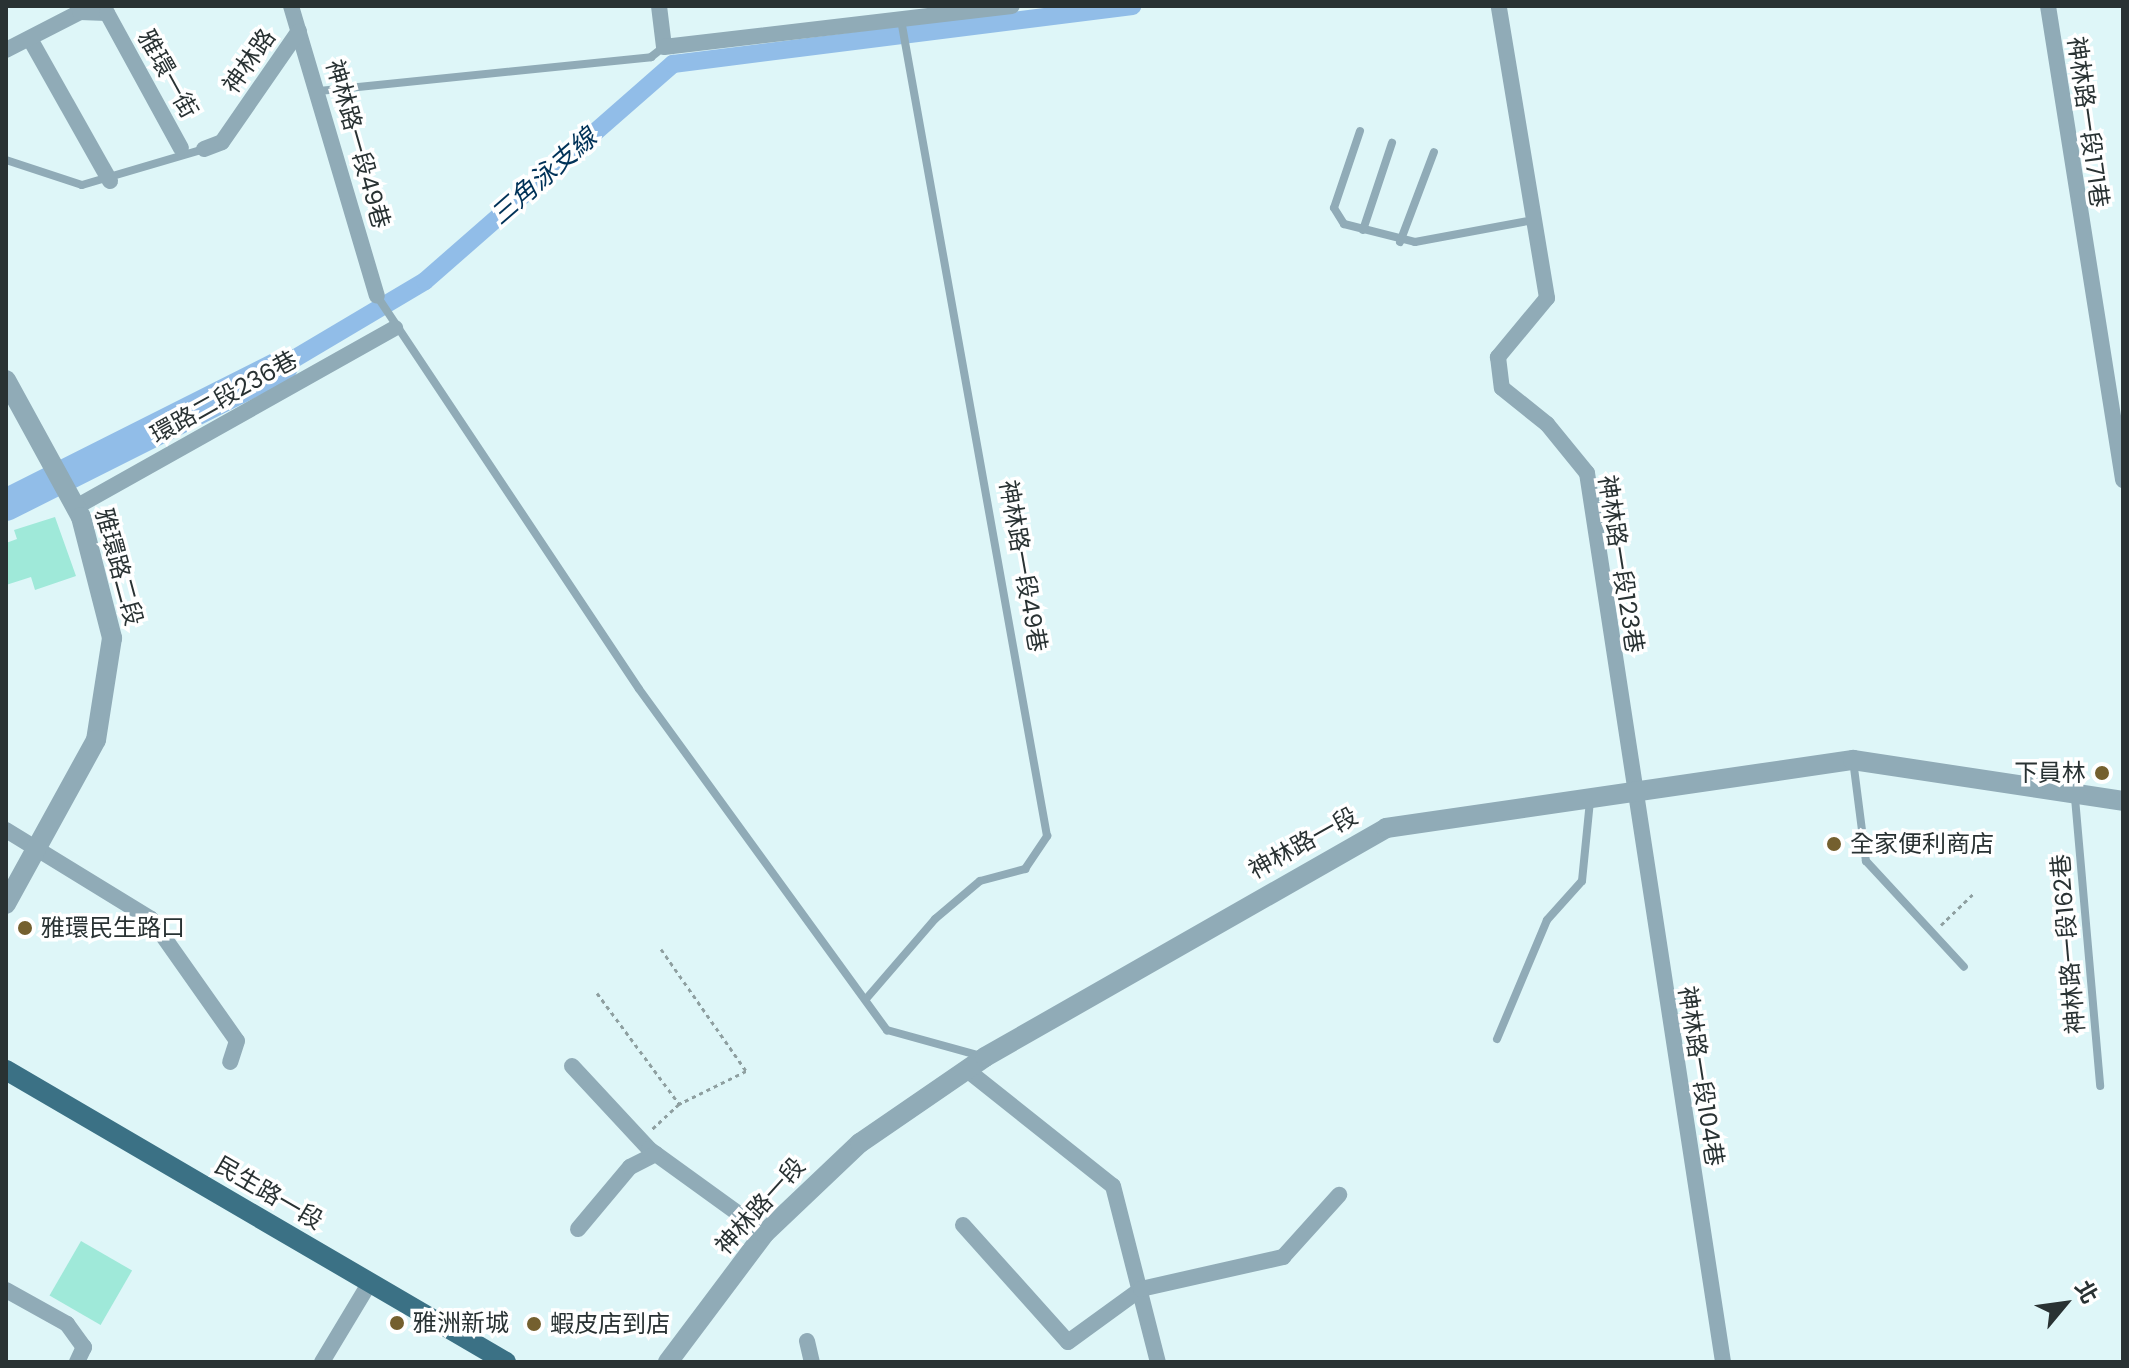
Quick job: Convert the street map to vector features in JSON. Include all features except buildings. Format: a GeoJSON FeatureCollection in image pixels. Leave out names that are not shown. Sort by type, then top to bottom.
{"type":"FeatureCollection","features":[{"type":"Feature","properties":{"kind":"main road","name":"民生路一段"},"geometry":{"type":"LineString","coordinates":[[6,1070],[506,1362]]}},
{"type":"Feature","properties":{"kind":"street","name":"神林路一段49巷"},"geometry":{"type":"LineString","coordinates":[[291,6],[319,91],[377,296]]}},
{"type":"Feature","properties":{"kind":"street"},"geometry":{"type":"LineString","coordinates":[[659,6],[664,47],[1012,6]]}},
{"type":"Feature","properties":{"kind":"street","name":"神林路一段171巷"},"geometry":{"type":"LineString","coordinates":[[2048,6],[2123,480]]}},
{"type":"Feature","properties":{"kind":"street","name":"神林路一段123巷"},"geometry":{"type":"LineString","coordinates":[[1499,8],[1547,298],[1498,357],[1502,388],[1547,424],[1587,473],[1631,797]]}},
{"type":"Feature","properties":{"kind":"street","name":"雅環一街"},"geometry":{"type":"LineString","coordinates":[[6,50],[80,12],[107,13],[181,148]]}},
{"type":"Feature","properties":{"kind":"street","name":"神林路"},"geometry":{"type":"LineString","coordinates":[[204,149],[222,142],[299,31]]}},
{"type":"Feature","properties":{"kind":"street"},"geometry":{"type":"LineString","coordinates":[[30,39],[110,181]]}},
{"type":"Feature","properties":{"kind":"street","name":"環路二段236巷"},"geometry":{"type":"LineString","coordinates":[[74,503],[394,326]]}},
{"type":"Feature","properties":{"kind":"street","name":"雅環路二段"},"geometry":{"type":"LineString","coordinates":[[6,380],[74,503],[112,638],[108,687],[96,740],[39,850],[6,904]]}},
{"type":"Feature","properties":{"kind":"street","name":"神林路一段"},"geometry":{"type":"LineString","coordinates":[[668,1362],[765,1233],[860,1143],[985,1057],[1386,828],[1631,797],[1853,760],[2075,798],[2123,801]]}},
{"type":"Feature","properties":{"kind":"street","name":"神林路一段104巷"},"geometry":{"type":"LineString","coordinates":[[1631,797],[1723,1362]]}},
{"type":"Feature","properties":{"kind":"street"},"geometry":{"type":"LineString","coordinates":[[6,830],[151,919],[237,1041],[230,1062]]}},
{"type":"Feature","properties":{"kind":"street"},"geometry":{"type":"LineString","coordinates":[[572,1066],[639,1140],[765,1233]]}},
{"type":"Feature","properties":{"kind":"street"},"geometry":{"type":"LineString","coordinates":[[967,1070],[1113,1186],[1158,1362]]}},
{"type":"Feature","properties":{"kind":"street"},"geometry":{"type":"LineString","coordinates":[[578,1229],[630,1167],[656,1154]]}},
{"type":"Feature","properties":{"kind":"street"},"geometry":{"type":"LineString","coordinates":[[963,1225],[1068,1342],[1141,1289],[1283,1257],[1339,1195]]}},
{"type":"Feature","properties":{"kind":"street"},"geometry":{"type":"LineString","coordinates":[[322,1362],[370,1282]]}},
{"type":"Feature","properties":{"kind":"street"},"geometry":{"type":"LineString","coordinates":[[6,1290],[67,1324],[84,1347],[77,1362]]}},
{"type":"Feature","properties":{"kind":"street"},"geometry":{"type":"LineString","coordinates":[[807,1341],[812,1362]]}},
{"type":"Feature","properties":{"kind":"lane","name":"神林路一段49巷"},"geometry":{"type":"LineString","coordinates":[[866,999],[935,919],[980,881],[1025,869],[1047,836],[901,18]]}},
{"type":"Feature","properties":{"kind":"lane"},"geometry":{"type":"LineString","coordinates":[[319,91],[651,57],[664,47]]}},
{"type":"Feature","properties":{"kind":"lane"},"geometry":{"type":"LineString","coordinates":[[1360,131],[1334,208],[1344,224],[1400,242],[1534,220]]}},
{"type":"Feature","properties":{"kind":"lane"},"geometry":{"type":"LineString","coordinates":[[1363,230],[1392,143]]}},
{"type":"Feature","properties":{"kind":"lane"},"geometry":{"type":"LineString","coordinates":[[6,160],[52,179],[110,181],[204,149]]}},
{"type":"Feature","properties":{"kind":"lane"},"geometry":{"type":"LineString","coordinates":[[1400,242],[1434,152]]}},
{"type":"Feature","properties":{"kind":"lane"},"geometry":{"type":"LineString","coordinates":[[377,296],[394,326],[639,689],[887,1030],[985,1057]]}},
{"type":"Feature","properties":{"kind":"lane"},"geometry":{"type":"LineString","coordinates":[[1853,760],[1866,861],[1964,967]]}},
{"type":"Feature","properties":{"kind":"lane","name":"神林路一段162巷"},"geometry":{"type":"LineString","coordinates":[[2075,798],[2100,1086]]}},
{"type":"Feature","properties":{"kind":"lane"},"geometry":{"type":"LineString","coordinates":[[1497,1039],[1547,920],[1582,881],[1590,801]]}},
{"type":"Feature","properties":{"kind":"path"},"geometry":{"type":"LineString","coordinates":[[1933,934],[1974,893]]}},
{"type":"Feature","properties":{"kind":"path"},"geometry":{"type":"LineString","coordinates":[[639,1140],[679,1104],[746,1071],[661,949]]}},
{"type":"Feature","properties":{"kind":"path"},"geometry":{"type":"LineString","coordinates":[[597,993],[679,1104]]}},
{"type":"Feature","properties":{"kind":"waterway","name":"三角泳支線"},"geometry":{"type":"LineString","coordinates":[[282,366],[425,281],[673,64],[1132,6]]}},
{"type":"Feature","properties":{"kind":"waterway","name":"三角泳支線"},"geometry":{"type":"LineString","coordinates":[[6,505],[282,366]]}},
{"type":"Feature","properties":{"kind":"place","name":"下員林"},"geometry":{"type":"Point","coordinates":[2102,773]}},
{"type":"Feature","properties":{"kind":"place","name":"全家便利商店"},"geometry":{"type":"Point","coordinates":[1834,844]}},
{"type":"Feature","properties":{"kind":"place","name":"雅環民生路口"},"geometry":{"type":"Point","coordinates":[25,928]}},
{"type":"Feature","properties":{"kind":"place","name":"雅洲新城"},"geometry":{"type":"Point","coordinates":[397,1323]}},
{"type":"Feature","properties":{"kind":"place","name":"蝦皮店到店"},"geometry":{"type":"Point","coordinates":[534,1324]}}]}
